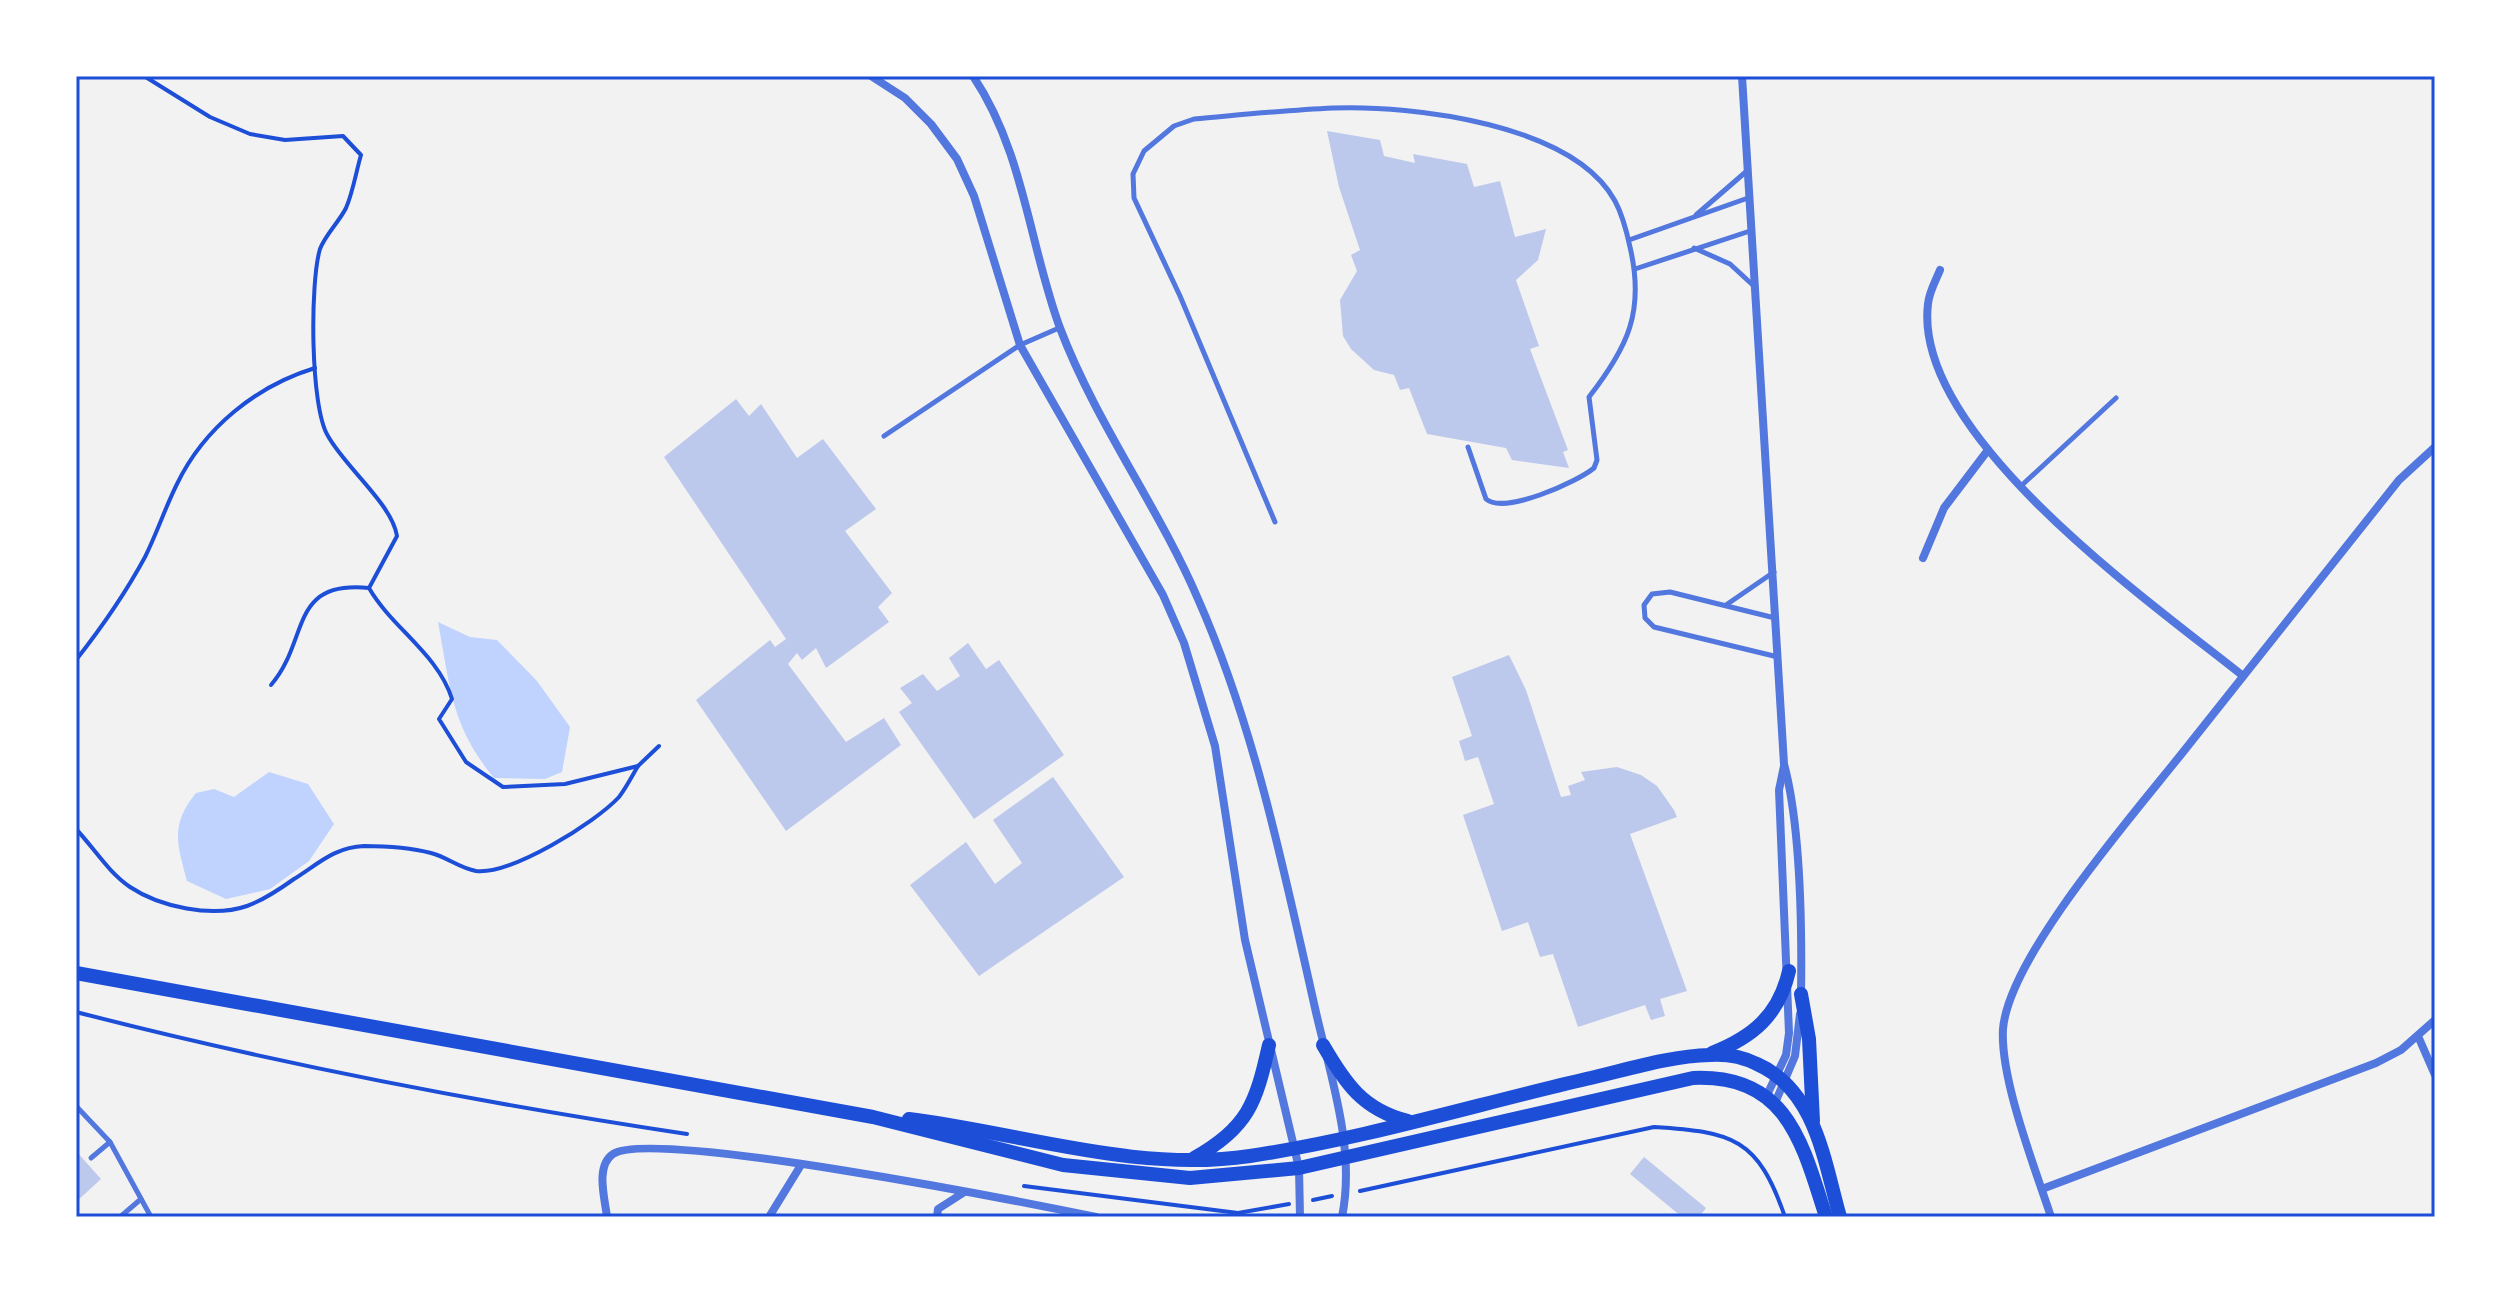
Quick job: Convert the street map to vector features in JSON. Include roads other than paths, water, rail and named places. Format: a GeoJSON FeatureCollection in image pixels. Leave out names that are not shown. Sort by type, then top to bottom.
{"type":"FeatureCollection","features":[{"type":"Feature","properties":{"kind":"main road"},"geometry":{"type":"LineString","coordinates":[[873,1117],[919,1120],[1022,1140],[1148,1157],[1190,1160],[1248,1156],[1708,1055],[1761,1027],[1781,1000],[1789,971]]}},
{"type":"Feature","properties":{"kind":"main road"},"geometry":{"type":"LineString","coordinates":[[76,973],[873,1117],[1063,1165],[1190,1178],[1299,1168],[1693,1078],[1726,1079],[1755,1088],[1771,1099],[1793,1129],[1826,1217]]}},
{"type":"Feature","properties":{"kind":"main road"},"geometry":{"type":"LineString","coordinates":[[1801,994],[1809,1039],[1813,1124],[1840,1217]]}},
{"type":"Feature","properties":{"kind":"main road"},"geometry":{"type":"LineString","coordinates":[[1190,1160],[1222,1142],[1244,1119],[1252,1105],[1269,1045]]}},
{"type":"Feature","properties":{"kind":"main road"},"geometry":{"type":"LineString","coordinates":[[1323,1045],[1348,1087],[1361,1100],[1383,1113],[1410,1121]]}},
{"type":"Feature","properties":{"kind":"main road"},"geometry":{"type":"LineString","coordinates":[[1708,1055],[1745,1059],[1782,1080],[1813,1124]]}},
{"type":"Feature","properties":{"kind":"street"},"geometry":{"type":"LineString","coordinates":[[871,76],[905,98],[931,124],[957,159],[974,196],[1020,345],[1163,595],[1184,643],[1215,746],[1245,940],[1299,1168],[1300,1217]]}},
{"type":"Feature","properties":{"kind":"street"},"geometry":{"type":"LineString","coordinates":[[973,76],[994,108],[1014,163],[1060,327],[1124,461],[1198,597],[1232,687],[1298,931],[1343,1137],[1346,1194],[1342,1217]]}},
{"type":"Feature","properties":{"kind":"street"},"geometry":{"type":"LineString","coordinates":[[1742,76],[1784,764],[1790,789],[1795,854],[1801,994],[1798,1043],[1771,1099]]}},
{"type":"Feature","properties":{"kind":"street"},"geometry":{"type":"LineString","coordinates":[[1940,270],[1928,301],[1930,340],[1944,381],[1988,450],[2056,525],[2243,676]]}},
{"type":"Feature","properties":{"kind":"street"},"geometry":{"type":"LineString","coordinates":[[2051,1217],[2008,1070],[2003,1032],[2013,989],[2052,922],[2243,676],[2399,480],[2435,447]]}},
{"type":"Feature","properties":{"kind":"street"},"geometry":{"type":"LineString","coordinates":[[1923,558],[1944,508],[1988,450]]}},
{"type":"Feature","properties":{"kind":"street"},"geometry":{"type":"LineString","coordinates":[[1782,1080],[1789,1033],[1789,971],[1779,790],[1784,764]]}},
{"type":"Feature","properties":{"kind":"street"},"geometry":{"type":"LineString","coordinates":[[2042,1189],[2376,1063],[2418,1036],[2435,1020]]}},
{"type":"Feature","properties":{"kind":"street"},"geometry":{"type":"LineString","coordinates":[[2418,1036],[2435,1075]]}},
{"type":"Feature","properties":{"kind":"street"},"geometry":{"type":"LineString","coordinates":[[607,1217],[603,1170],[606,1160],[620,1151],[648,1147],[737,1154],[1096,1217]]}},
{"type":"Feature","properties":{"kind":"street"},"geometry":{"type":"LineString","coordinates":[[769,1217],[801,1165]]}},
{"type":"Feature","properties":{"kind":"street"},"geometry":{"type":"LineString","coordinates":[[937,1217],[938,1209],[964,1193]]}},
{"type":"Feature","properties":{"kind":"lane"},"geometry":{"type":"LineString","coordinates":[[1275,522],[1180,296],[1134,198],[1133,174],[1152,141],[1174,126],[1194,119],[1336,108],[1405,112],[1504,127],[1571,156],[1595,174],[1615,201],[1629,240],[1637,291],[1632,328],[1613,367],[1589,397],[1597,460],[1594,468],[1540,495],[1492,504],[1482,490],[1468,447]]}},
{"type":"Feature","properties":{"kind":"lane"},"geometry":{"type":"LineString","coordinates":[[1695,215],[1748,170]]}},
{"type":"Feature","properties":{"kind":"lane"},"geometry":{"type":"LineString","coordinates":[[1629,240],[1749,198]]}},
{"type":"Feature","properties":{"kind":"lane"},"geometry":{"type":"LineString","coordinates":[[1635,269],[1751,231]]}},
{"type":"Feature","properties":{"kind":"lane"},"geometry":{"type":"LineString","coordinates":[[1694,248],[1730,264],[1756,288]]}},
{"type":"Feature","properties":{"kind":"lane"},"geometry":{"type":"LineString","coordinates":[[884,436],[1020,345],[1060,327]]}},
{"type":"Feature","properties":{"kind":"lane"},"geometry":{"type":"LineString","coordinates":[[2021,486],[2116,398]]}},
{"type":"Feature","properties":{"kind":"lane"},"geometry":{"type":"LineString","coordinates":[[1725,606],[1774,572]]}},
{"type":"Feature","properties":{"kind":"lane"},"geometry":{"type":"LineString","coordinates":[[1777,619],[1663,592],[1649,596],[1643,612],[1654,627],[1779,658]]}},
{"type":"Feature","properties":{"kind":"lane"},"geometry":{"type":"LineString","coordinates":[[76,1106],[110,1142],[151,1217]]}},
{"type":"Feature","properties":{"kind":"lane"},"geometry":{"type":"LineString","coordinates":[[91,1158],[110,1142]]}},
{"type":"Feature","properties":{"kind":"lane"},"geometry":{"type":"LineString","coordinates":[[120,1217],[141,1199]]}},
{"type":"Feature","properties":{"kind":"water"},"geometry":{"type":"Polygon","coordinates":[[[438,622],[470,637],[497,640],[537,681],[570,727],[562,772],[545,779],[494,778],[469,741],[454,704],[438,622]]]}},
{"type":"Feature","properties":{"kind":"water"},"geometry":{"type":"Polygon","coordinates":[[[269,772],[308,784],[334,824],[309,861],[270,889],[226,899],[187,881],[179,845],[179,825],[196,793],[214,789],[234,797],[269,772]]]}}]}
